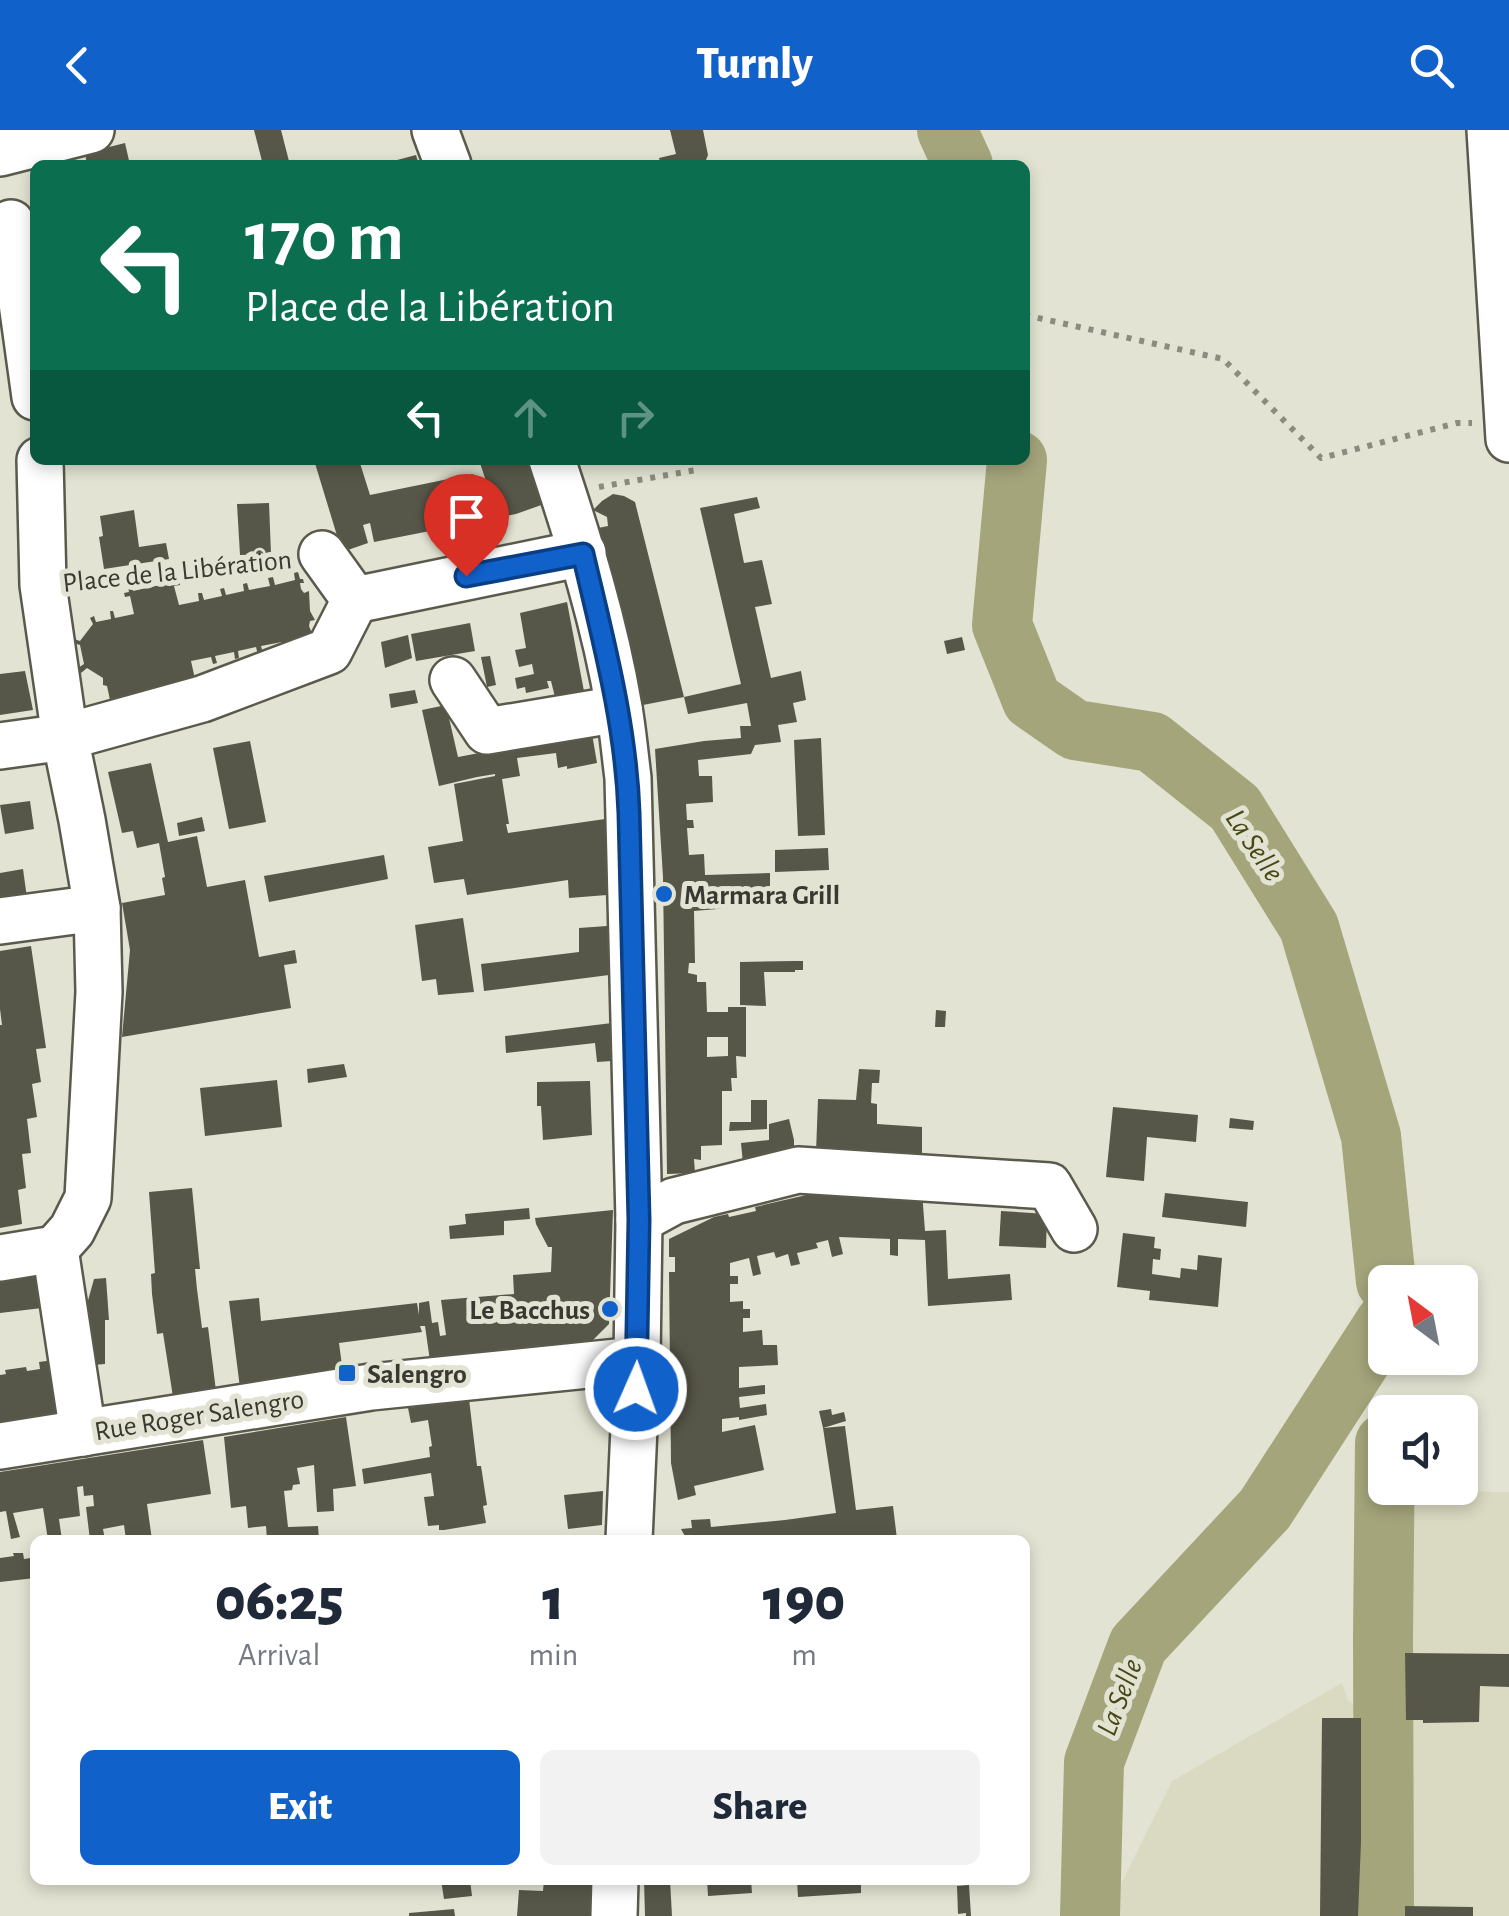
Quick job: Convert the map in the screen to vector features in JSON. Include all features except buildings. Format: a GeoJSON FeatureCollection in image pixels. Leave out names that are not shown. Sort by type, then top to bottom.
{"type":"FeatureCollection","features":[{"type":"Feature","properties":{"kind":"street"},"geometry":{"type":"LineString","coordinates":[[0,152],[91,130]]}},
{"type":"Feature","properties":{"kind":"street"},"geometry":{"type":"LineString","coordinates":[[435,130],[446,160]]}},
{"type":"Feature","properties":{"kind":"street"},"geometry":{"type":"LineString","coordinates":[[1490,130],[1509,440]]}},
{"type":"Feature","properties":{"kind":"street"},"geometry":{"type":"LineString","coordinates":[[0,174],[30,367]]}},
{"type":"Feature","properties":{"kind":"street"},"geometry":{"type":"LineString","coordinates":[[40,465],[44,585]]}},
{"type":"Feature","properties":{"kind":"street"},"geometry":{"type":"LineString","coordinates":[[558,478],[583,554],[619,709],[628,778],[639,1220],[629,1535]]}},
{"type":"Feature","properties":{"kind":"street","name":"Place de la Libération"},"geometry":{"type":"LineString","coordinates":[[322,554],[355,600]]}},
{"type":"Feature","properties":{"kind":"street"},"geometry":{"type":"LineString","coordinates":[[0,746],[65,736],[202,698],[329,651],[355,600],[583,554]]}},
{"type":"Feature","properties":{"kind":"street","name":"Place de la Libération"},"geometry":{"type":"LineString","coordinates":[[44,585],[65,736],[97,908],[100,992],[88,1198],[72,1230],[55,1249]]}},
{"type":"Feature","properties":{"kind":"street"},"geometry":{"type":"LineString","coordinates":[[453,680],[486,731],[619,709]]}},
{"type":"Feature","properties":{"kind":"street"},"geometry":{"type":"LineString","coordinates":[[0,921],[97,908]]}},
{"type":"Feature","properties":{"kind":"street"},"geometry":{"type":"LineString","coordinates":[[639,1220],[674,1200],[798,1170],[1049,1186],[1074,1229]]}},
{"type":"Feature","properties":{"kind":"street"},"geometry":{"type":"LineString","coordinates":[[0,1258],[55,1249],[82,1433]]}},
{"type":"Feature","properties":{"kind":"street","name":"Rue Roger Salengro"},"geometry":{"type":"LineString","coordinates":[[0,1446],[371,1387],[637,1360]]}},
{"type":"Feature","properties":{"kind":"street"},"geometry":{"type":"LineString","coordinates":[[614,1916],[615,1885]]}},
{"type":"Feature","properties":{"kind":"path"},"geometry":{"type":"LineString","coordinates":[[1030,317],[1223,358],[1321,458],[1456,423],[1508,422]]}},
{"type":"Feature","properties":{"kind":"path"},"geometry":{"type":"LineString","coordinates":[[558,478],[584,489],[696,470],[696,465]]}},
{"type":"Feature","properties":{"kind":"path","name":"Place de la Libération"},"geometry":{"type":"LineString","coordinates":[[44,585],[322,554]]}},
{"type":"Feature","properties":{"kind":"shaded area"},"geometry":{"type":"Polygon","coordinates":[[[1478,1492],[1509,1492],[1509,1916],[1396,1916],[1404,1797],[1406,1508],[1478,1505],[1478,1492]]]}},
{"type":"Feature","properties":{"kind":"shaded area"},"geometry":{"type":"Polygon","coordinates":[[[1342,1683],[1348,1701],[1363,1708],[1357,1916],[1112,1916],[1112,1902],[1172,1781],[1342,1683]]]}},
{"type":"Feature","properties":{"kind":"waterway","name":"La Selle"},"geometry":{"type":"LineString","coordinates":[[947,130],[961,160]]}},
{"type":"Feature","properties":{"kind":"waterway","name":"La Selle"},"geometry":{"type":"LineString","coordinates":[[1017,465],[1002,625],[1032,700],[1075,730],[1152,742],[1235,808],[1309,927],[1371,1136],[1384,1265]]}},
{"type":"Feature","properties":{"kind":"waterway","name":"La Selle"},"geometry":{"type":"LineString","coordinates":[[1090,1916],[1094,1762],[1138,1645],[1265,1509],[1368,1349]]}},
{"type":"Feature","properties":{"kind":"waterway","name":"La Selle"},"geometry":{"type":"LineString","coordinates":[[1384,1505],[1384,1916]]}},
{"type":"Feature","properties":{"kind":"place","name":"Marmara Grill"},"geometry":{"type":"Point","coordinates":[664,894]}},
{"type":"Feature","properties":{"kind":"place","name":"Le Bacchus"},"geometry":{"type":"Point","coordinates":[610,1309]}},
{"type":"Feature","properties":{"kind":"place","name":"Salengro"},"geometry":{"type":"Point","coordinates":[347,1373]}},
{"type":"Feature","properties":{"kind":"route"},"geometry":{"type":"LineString","coordinates":[[466,576],[583,554],[611,669],[628,778],[639,1220],[636,1389]]}}]}
